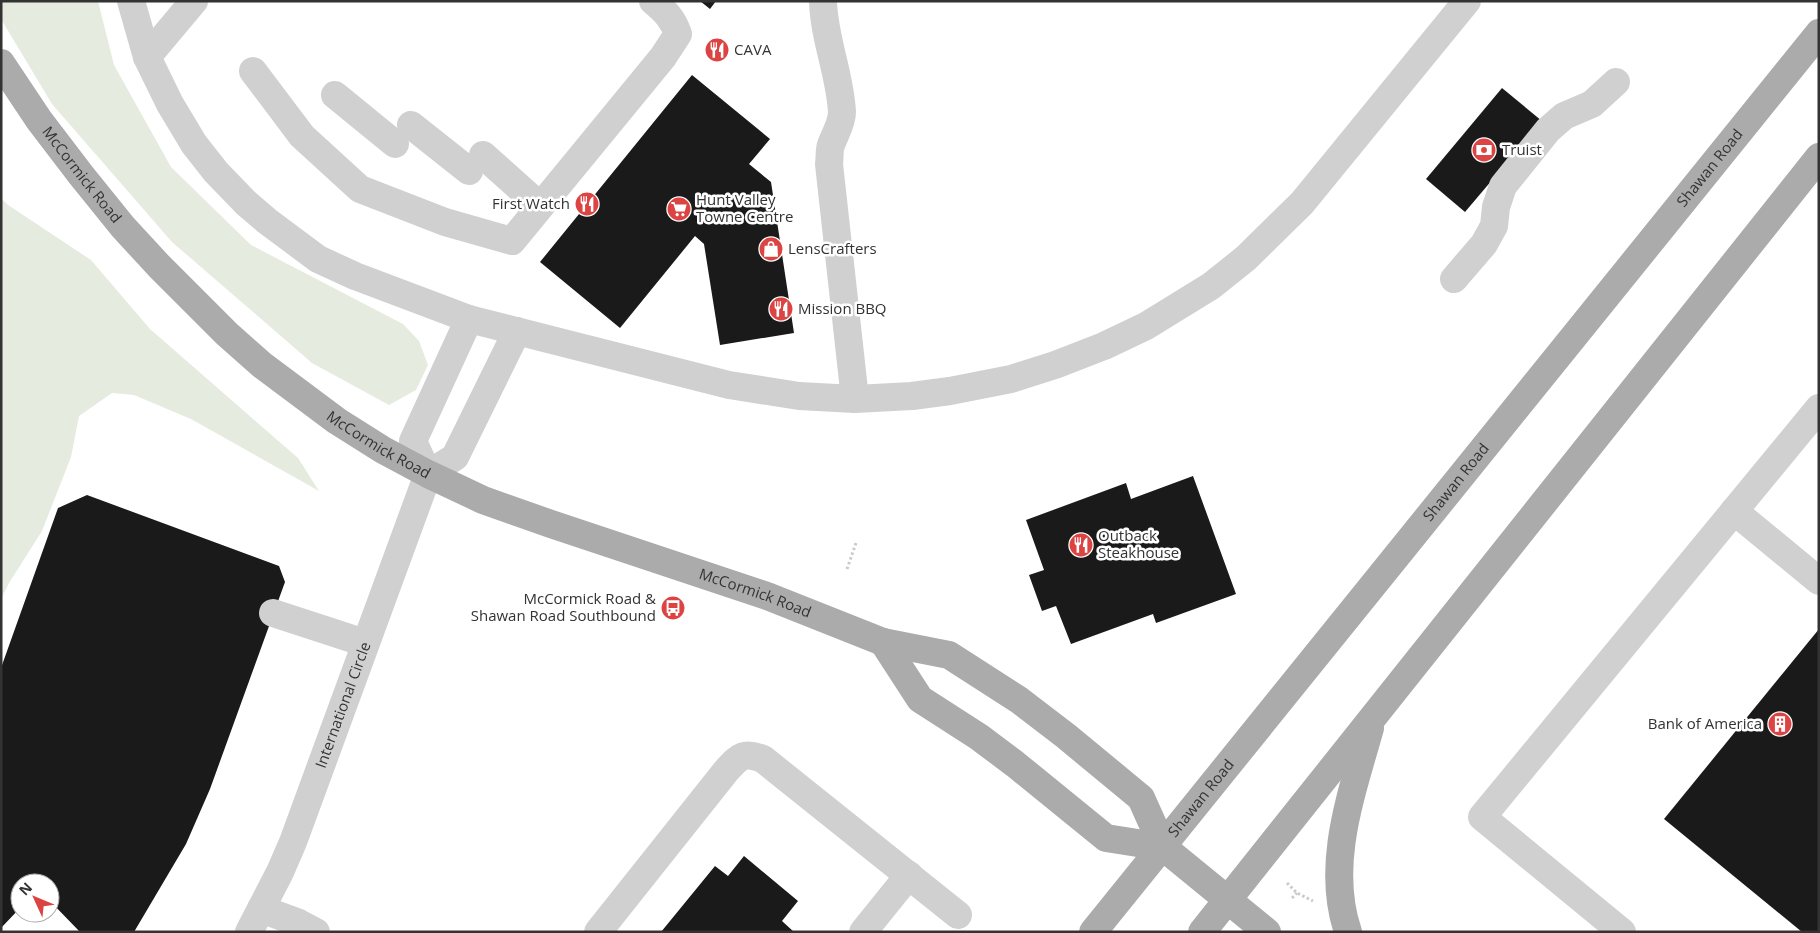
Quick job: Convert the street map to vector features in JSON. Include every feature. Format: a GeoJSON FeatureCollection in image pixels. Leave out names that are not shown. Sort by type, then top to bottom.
{"type":"FeatureCollection","features":[{"type":"Feature","properties":{"kind":"main road","name":"Shawan Road"},"geometry":{"type":"LineString","coordinates":[[1093,932],[1818,33]]}},
{"type":"Feature","properties":{"kind":"main road","name":"McCormick Road"},"geometry":{"type":"LineString","coordinates":[[1,63],[39,120],[123,227],[159,266],[220,328],[262,365],[337,421],[428,474],[499,506],[767,596],[883,642],[949,655],[1019,700],[1141,798],[1163,847],[1266,932]]}},
{"type":"Feature","properties":{"kind":"main road"},"geometry":{"type":"LineString","coordinates":[[1202,932],[1819,157]]}},
{"type":"Feature","properties":{"kind":"main road"},"geometry":{"type":"LineString","coordinates":[[883,642],[920,700],[980,737],[1106,838],[1163,847]]}},
{"type":"Feature","properties":{"kind":"main road"},"geometry":{"type":"LineString","coordinates":[[1348,932],[1341,900],[1339,876],[1340,851],[1346,819],[1373,718]]}},
{"type":"Feature","properties":{"kind":"street"},"geometry":{"type":"LineString","coordinates":[[131,1],[147,57],[170,104],[194,144],[222,178],[266,221],[318,258],[355,276],[469,319],[730,385],[799,396],[855,399],[912,396],[950,391],[1010,379],[1046,368],[1121,338],[1171,311],[1211,286],[1246,258],[1302,203],[1466,1]]}},
{"type":"Feature","properties":{"kind":"street"},"geometry":{"type":"LineString","coordinates":[[147,57],[194,1]]}},
{"type":"Feature","properties":{"kind":"street"},"geometry":{"type":"LineString","coordinates":[[252,71],[302,136],[360,189],[445,222],[512,241],[663,57],[678,34],[668,14],[654,1]]}},
{"type":"Feature","properties":{"kind":"street"},"geometry":{"type":"LineString","coordinates":[[823,1],[824,22],[836,68],[842,114],[830,147],[829,164],[855,399]]}},
{"type":"Feature","properties":{"kind":"street"},"geometry":{"type":"LineString","coordinates":[[1454,279],[1484,244],[1494,226],[1496,208],[1503,186],[1548,130],[1564,116],[1592,104],[1616,82]]}},
{"type":"Feature","properties":{"kind":"street"},"geometry":{"type":"LineString","coordinates":[[335,95],[403,134],[476,163],[540,206]]}},
{"type":"Feature","properties":{"kind":"street"},"geometry":{"type":"LineString","coordinates":[[469,319],[413,441],[428,474],[455,457],[517,331]]}},
{"type":"Feature","properties":{"kind":"street"},"geometry":{"type":"LineString","coordinates":[[1622,932],[1482,817],[1734,511],[1814,423]]}},
{"type":"Feature","properties":{"kind":"street","name":"International Circle"},"geometry":{"type":"LineString","coordinates":[[255,920],[293,842],[428,474]]}},
{"type":"Feature","properties":{"kind":"street"},"geometry":{"type":"LineString","coordinates":[[1734,511],[1819,581]]}},
{"type":"Feature","properties":{"kind":"street"},"geometry":{"type":"LineString","coordinates":[[273,613],[365,643]]}},
{"type":"Feature","properties":{"kind":"street"},"geometry":{"type":"LineString","coordinates":[[598,932],[726,771],[737,759],[744,755],[752,755],[763,759],[958,915]]}},
{"type":"Feature","properties":{"kind":"street"},"geometry":{"type":"LineString","coordinates":[[863,932],[909,875]]}},
{"type":"Feature","properties":{"kind":"street"},"geometry":{"type":"LineString","coordinates":[[255,920],[299,923],[316,932]]}},
{"type":"Feature","properties":{"kind":"path"},"geometry":{"type":"LineString","coordinates":[[847,568],[856,543]]}},
{"type":"Feature","properties":{"kind":"path"},"geometry":{"type":"LineString","coordinates":[[1286,883],[1315,904]]}},
{"type":"Feature","properties":{"kind":"path"},"geometry":{"type":"LineString","coordinates":[[1292,898],[1297,892]]}},
{"type":"Feature","properties":{"kind":"shaded area"},"geometry":{"type":"Polygon","coordinates":[[[1,1],[98,1],[114,65],[171,167],[251,245],[403,324],[419,341],[428,365],[416,390],[389,405],[312,363],[172,242],[52,104],[1,19],[1,1]]]}},
{"type":"Feature","properties":{"kind":"shaded area"},"geometry":{"type":"Polygon","coordinates":[[[1,198],[8,205],[91,260],[150,329],[298,458],[319,491],[191,419],[134,395],[112,393],[79,416],[71,457],[42,531],[1,599],[1,198]]]}},
{"type":"Feature","properties":{"kind":"building"},"geometry":{"type":"Polygon","coordinates":[[[700,1],[716,1],[710,9],[700,1]]]}},
{"type":"Feature","properties":{"kind":"building","name":"Hunt Valley Towne Centre"},"geometry":{"type":"Polygon","coordinates":[[[692,75],[770,139],[749,164],[771,182],[794,333],[720,345],[704,244],[695,236],[620,328],[540,262],[692,75]]]}},
{"type":"Feature","properties":{"kind":"building","name":"Truist"},"geometry":{"type":"Polygon","coordinates":[[[1502,88],[1542,121],[1465,212],[1426,179],[1502,88]]]}},
{"type":"Feature","properties":{"kind":"building"},"geometry":{"type":"Polygon","coordinates":[[[1193,476],[1236,594],[1156,623],[1153,614],[1071,644],[1056,606],[1042,611],[1029,575],[1044,570],[1026,520],[1126,483],[1131,499],[1193,476]]]}},
{"type":"Feature","properties":{"kind":"building"},"geometry":{"type":"Polygon","coordinates":[[[87,495],[279,566],[285,582],[210,789],[186,844],[134,932],[80,932],[60,911],[60,873],[10,873],[10,919],[1,928],[1,668],[58,508],[87,495]]]}},
{"type":"Feature","properties":{"kind":"building","name":"Bank of America"},"geometry":{"type":"Polygon","coordinates":[[[1819,629],[1819,932],[1802,932],[1664,819],[1819,629]]]}},
{"type":"Feature","properties":{"kind":"building"},"geometry":{"type":"Polygon","coordinates":[[[744,856],[798,901],[782,921],[794,932],[661,932],[715,866],[728,876],[744,856]]]}},
{"type":"Feature","properties":{"kind":"place","name":"CAVA"},"geometry":{"type":"Point","coordinates":[717,50]}},
{"type":"Feature","properties":{"kind":"place","name":"Truist"},"geometry":{"type":"Point","coordinates":[1484,150]}},
{"type":"Feature","properties":{"kind":"place","name":"First Watch"},"geometry":{"type":"Point","coordinates":[587,204]}},
{"type":"Feature","properties":{"kind":"place","name":"Hunt Valley Towne Centre"},"geometry":{"type":"Point","coordinates":[679,209]}},
{"type":"Feature","properties":{"kind":"place","name":"LensCrafters"},"geometry":{"type":"Point","coordinates":[771,249]}},
{"type":"Feature","properties":{"kind":"place","name":"Mission BBQ"},"geometry":{"type":"Point","coordinates":[781,309]}},
{"type":"Feature","properties":{"kind":"place","name":"Outback Steakhouse"},"geometry":{"type":"Point","coordinates":[1081,545]}},
{"type":"Feature","properties":{"kind":"place","name":"McCormick Road & Shawan Road Southbound"},"geometry":{"type":"Point","coordinates":[673,608]}},
{"type":"Feature","properties":{"kind":"place","name":"Bank of America"},"geometry":{"type":"Point","coordinates":[1780,724]}}]}
